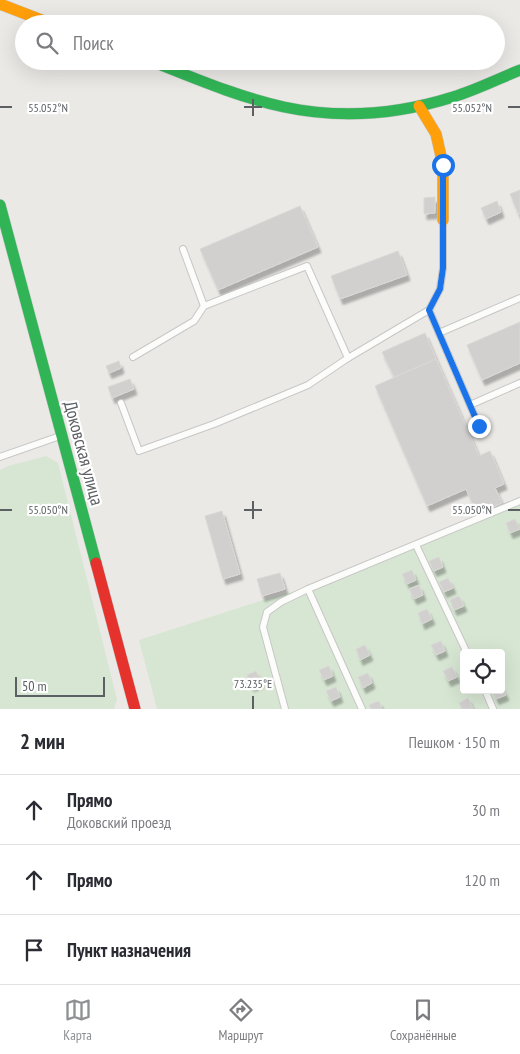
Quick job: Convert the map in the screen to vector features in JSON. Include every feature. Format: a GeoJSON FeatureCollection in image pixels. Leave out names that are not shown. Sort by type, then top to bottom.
{"type":"FeatureCollection","features":[{"type":"Feature","properties":{"kind":"street"},"geometry":{"type":"LineString","coordinates":[[0,4],[29,15]]}},
{"type":"Feature","properties":{"kind":"street"},"geometry":{"type":"LineString","coordinates":[[0,10],[13,9]]}},
{"type":"Feature","properties":{"kind":"street"},"geometry":{"type":"LineString","coordinates":[[175,70],[246,97],[286,107],[322,112],[375,112],[419,106],[475,90],[520,70]]}},
{"type":"Feature","properties":{"kind":"street"},"geometry":{"type":"LineString","coordinates":[[419,106],[436,134],[443,165],[443,220]]}},
{"type":"Feature","properties":{"kind":"street","name":"Доковская улица"},"geometry":{"type":"LineString","coordinates":[[0,206],[135,709]]}},
{"type":"Feature","properties":{"kind":"lane"},"geometry":{"type":"LineString","coordinates":[[121,403],[139,451],[214,424],[308,386],[348,358],[429,310],[440,289],[443,268],[443,220]]}},
{"type":"Feature","properties":{"kind":"lane"},"geometry":{"type":"LineString","coordinates":[[183,249],[204,306]]}},
{"type":"Feature","properties":{"kind":"lane"},"geometry":{"type":"LineString","coordinates":[[133,357],[194,321],[204,306],[307,266],[348,358]]}},
{"type":"Feature","properties":{"kind":"lane"},"geometry":{"type":"LineString","coordinates":[[439,333],[520,298]]}},
{"type":"Feature","properties":{"kind":"lane"},"geometry":{"type":"LineString","coordinates":[[429,310],[479,426]]}},
{"type":"Feature","properties":{"kind":"lane"},"geometry":{"type":"LineString","coordinates":[[470,405],[520,383]]}},
{"type":"Feature","properties":{"kind":"lane"},"geometry":{"type":"LineString","coordinates":[[0,457],[61,435]]}},
{"type":"Feature","properties":{"kind":"lane"},"geometry":{"type":"LineString","coordinates":[[285,709],[264,627],[267,612],[281,602],[308,589],[520,501]]}},
{"type":"Feature","properties":{"kind":"lane"},"geometry":{"type":"LineString","coordinates":[[416,545],[465,649]]}},
{"type":"Feature","properties":{"kind":"lane"},"geometry":{"type":"LineString","coordinates":[[308,589],[362,709]]}},
{"type":"Feature","properties":{"kind":"lane"},"geometry":{"type":"LineString","coordinates":[[487,694],[494,709]]}},
{"type":"Feature","properties":{"kind":"green space"},"geometry":{"type":"Polygon","coordinates":[[[46,456],[58,463],[117,699],[114,709],[0,709],[0,470],[46,456]]]}},
{"type":"Feature","properties":{"kind":"green space"},"geometry":{"type":"Polygon","coordinates":[[[520,499],[520,709],[157,709],[139,640],[302,589],[520,499]]]}},
{"type":"Feature","properties":{"kind":"building"},"geometry":{"type":"Polygon","coordinates":[[[520,190],[520,214],[519,215],[510,194],[520,190]]]}},
{"type":"Feature","properties":{"kind":"building"},"geometry":{"type":"Polygon","coordinates":[[[435,197],[435,213],[424,214],[424,198],[435,197]]]}},
{"type":"Feature","properties":{"kind":"building"},"geometry":{"type":"Polygon","coordinates":[[[497,201],[501,212],[486,219],[481,208],[497,201]]]}},
{"type":"Feature","properties":{"kind":"building"},"geometry":{"type":"Polygon","coordinates":[[[300,206],[318,247],[218,290],[200,249],[300,206]]]}},
{"type":"Feature","properties":{"kind":"building"},"geometry":{"type":"Polygon","coordinates":[[[398,251],[407,275],[340,299],[331,276],[398,251]]]}},
{"type":"Feature","properties":{"kind":"building"},"geometry":{"type":"Polygon","coordinates":[[[520,322],[520,363],[482,380],[467,345],[520,322]]]}},
{"type":"Feature","properties":{"kind":"building"},"geometry":{"type":"Polygon","coordinates":[[[425,333],[436,359],[394,377],[382,352],[425,333]]]}},
{"type":"Feature","properties":{"kind":"building"},"geometry":{"type":"Polygon","coordinates":[[[436,359],[479,456],[490,451],[504,484],[495,488],[502,503],[477,514],[466,489],[427,506],[375,386],[436,359]]]}},
{"type":"Feature","properties":{"kind":"building"},"geometry":{"type":"Polygon","coordinates":[[[119,361],[121,368],[109,373],[106,366],[119,361]]]}},
{"type":"Feature","properties":{"kind":"building"},"geometry":{"type":"Polygon","coordinates":[[[130,379],[134,389],[112,398],[108,387],[130,379]]]}},
{"type":"Feature","properties":{"kind":"building"},"geometry":{"type":"Polygon","coordinates":[[[222,511],[240,574],[223,579],[205,516],[222,511]]]}},
{"type":"Feature","properties":{"kind":"building"},"geometry":{"type":"Polygon","coordinates":[[[515,519],[520,529],[510,533],[506,523],[515,519]]]}},
{"type":"Feature","properties":{"kind":"building"},"geometry":{"type":"Polygon","coordinates":[[[439,557],[443,567],[434,571],[429,561],[439,557]]]}},
{"type":"Feature","properties":{"kind":"building"},"geometry":{"type":"Polygon","coordinates":[[[412,570],[416,580],[407,584],[402,574],[412,570]]]}},
{"type":"Feature","properties":{"kind":"building"},"geometry":{"type":"Polygon","coordinates":[[[280,573],[285,589],[262,596],[257,579],[280,573]]]}},
{"type":"Feature","properties":{"kind":"building"},"geometry":{"type":"Polygon","coordinates":[[[448,578],[453,588],[444,592],[439,582],[448,578]]]}},
{"type":"Feature","properties":{"kind":"building"},"geometry":{"type":"Polygon","coordinates":[[[419,585],[423,595],[414,599],[409,589],[419,585]]]}},
{"type":"Feature","properties":{"kind":"building"},"geometry":{"type":"Polygon","coordinates":[[[459,596],[464,606],[454,610],[450,600],[459,596]]]}},
{"type":"Feature","properties":{"kind":"building"},"geometry":{"type":"Polygon","coordinates":[[[427,609],[432,619],[422,624],[418,613],[427,609]]]}},
{"type":"Feature","properties":{"kind":"building"},"geometry":{"type":"Polygon","coordinates":[[[441,641],[445,651],[436,655],[431,645],[441,641]]]}},
{"type":"Feature","properties":{"kind":"building"},"geometry":{"type":"Polygon","coordinates":[[[365,645],[370,655],[360,660],[356,649],[365,645]]]}},
{"type":"Feature","properties":{"kind":"building"},"geometry":{"type":"Polygon","coordinates":[[[329,666],[333,676],[324,680],[319,670],[329,666]]]}},
{"type":"Feature","properties":{"kind":"building"},"geometry":{"type":"Polygon","coordinates":[[[452,667],[457,677],[448,681],[443,671],[452,667]]]}},
{"type":"Feature","properties":{"kind":"building"},"geometry":{"type":"Polygon","coordinates":[[[256,671],[261,682],[251,686],[247,675],[256,671]]]}},
{"type":"Feature","properties":{"kind":"building"},"geometry":{"type":"Polygon","coordinates":[[[368,673],[372,683],[363,688],[358,677],[368,673]]]}},
{"type":"Feature","properties":{"kind":"building"},"geometry":{"type":"Polygon","coordinates":[[[336,687],[340,697],[331,701],[326,691],[336,687]]]}},
{"type":"Feature","properties":{"kind":"building"},"geometry":{"type":"Polygon","coordinates":[[[505,693],[506,695],[496,699],[494,694],[505,693]]]}},
{"type":"Feature","properties":{"kind":"building"},"geometry":{"type":"Polygon","coordinates":[[[468,698],[473,709],[462,709],[459,703],[468,698]]]}},
{"type":"Feature","properties":{"kind":"building"},"geometry":{"type":"Polygon","coordinates":[[[379,701],[382,709],[371,709],[369,705],[379,701]]]}},
{"type":"Feature","properties":{"kind":"traffic: fast"},"geometry":{"type":"LineString","coordinates":[[174,70],[216,87],[267,103],[305,111],[348,114],[391,111],[433,103],[470,91],[520,70]]}},
{"type":"Feature","properties":{"kind":"traffic: fast"},"geometry":{"type":"LineString","coordinates":[[0,205],[96,563]]}},
{"type":"Feature","properties":{"kind":"traffic: slow"},"geometry":{"type":"LineString","coordinates":[[0,4],[29,15]]}},
{"type":"Feature","properties":{"kind":"traffic: slow"},"geometry":{"type":"LineString","coordinates":[[419,106],[436,134],[443,165],[443,220]]}},
{"type":"Feature","properties":{"kind":"traffic: jam"},"geometry":{"type":"LineString","coordinates":[[96,563],[135,709]]}},
{"type":"Feature","properties":{"kind":"route"},"geometry":{"type":"LineString","coordinates":[[443,165],[443,268],[440,289],[429,310],[479,426]]}}]}
